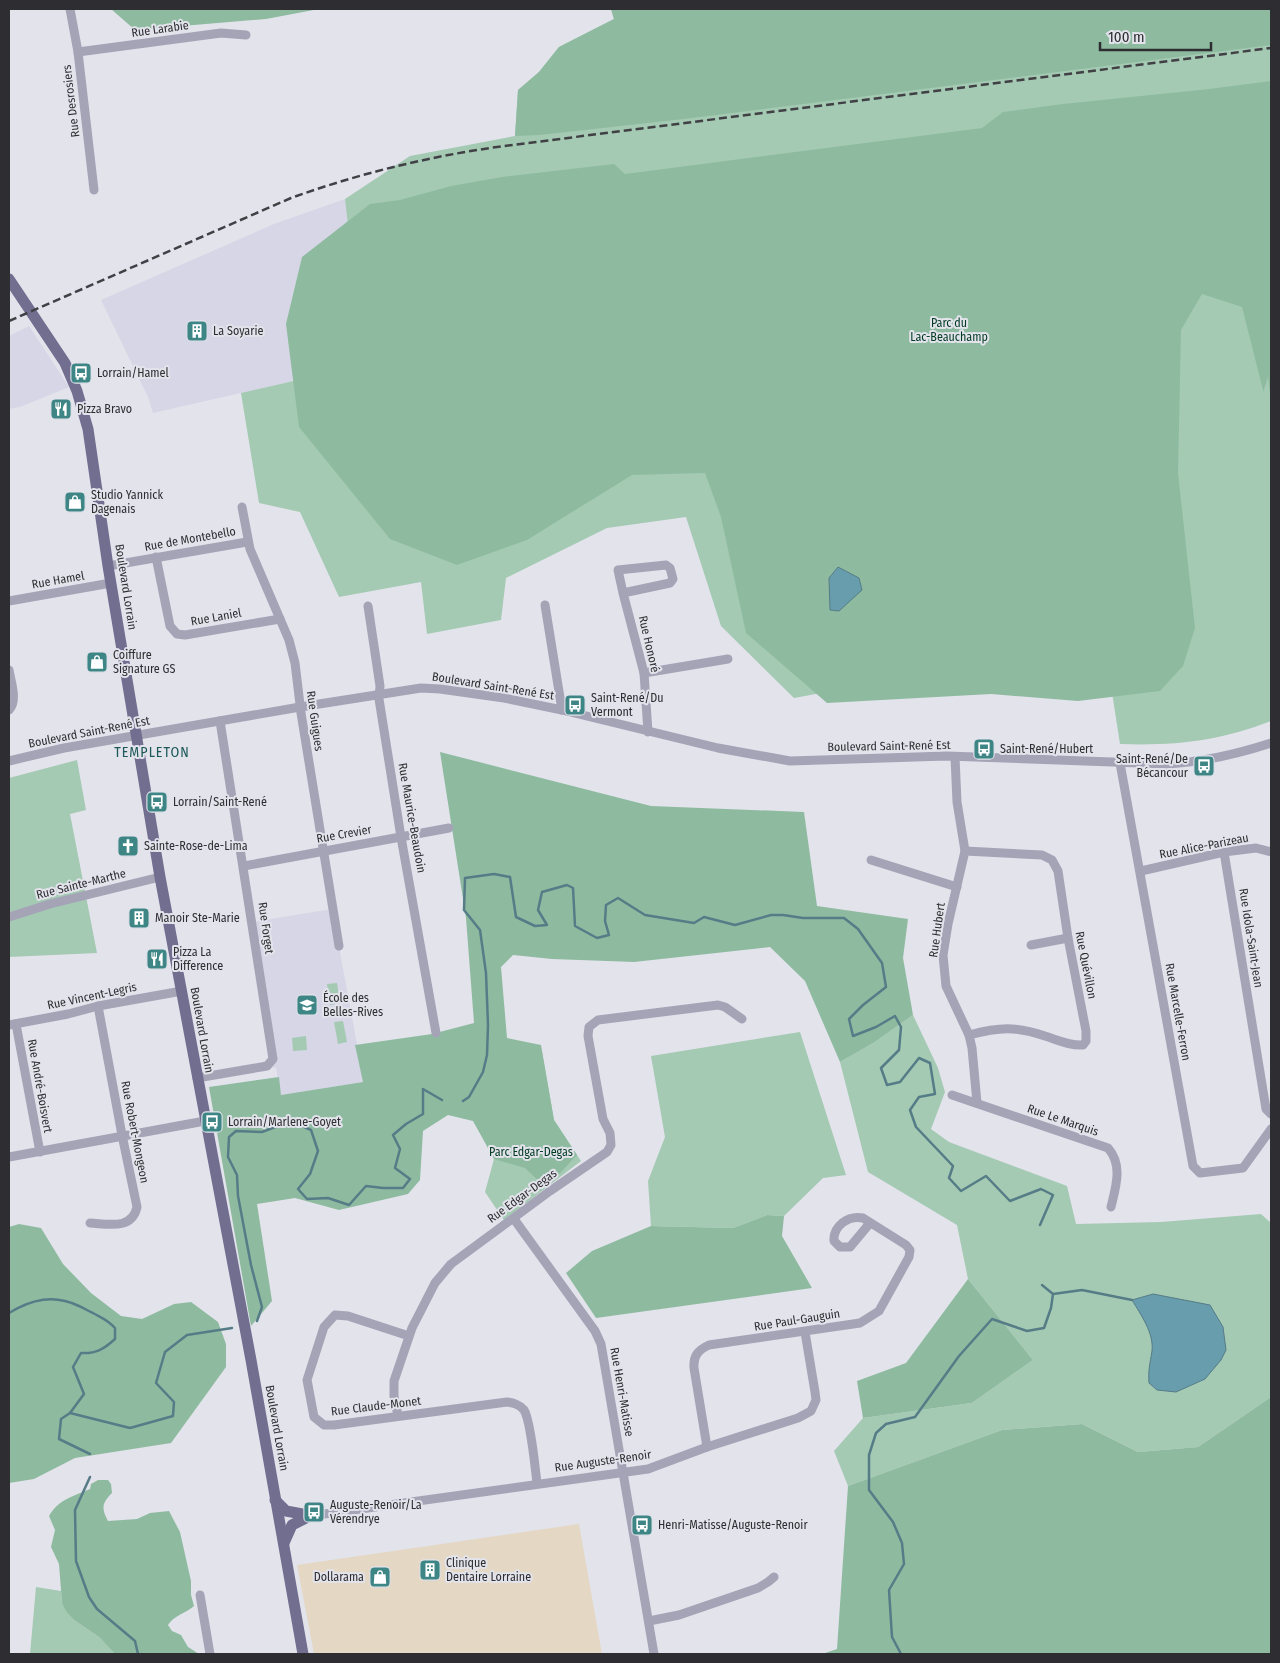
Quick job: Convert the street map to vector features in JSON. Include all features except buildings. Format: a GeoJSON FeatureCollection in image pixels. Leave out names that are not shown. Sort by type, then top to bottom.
{"type":"FeatureCollection","features":[{"type":"Feature","properties":{"kind":"main road","name":"Boulevard Lorrain"},"geometry":{"type":"LineString","coordinates":[[9,279],[60,353],[77,391],[88,430],[108,566],[160,877],[251,1360],[303,1654]]}},
{"type":"Feature","properties":{"kind":"main road"},"geometry":{"type":"LineString","coordinates":[[275,1500],[286,1511],[310,1516]]}},
{"type":"Feature","properties":{"kind":"main road"},"geometry":{"type":"LineString","coordinates":[[283,1545],[285,1536],[292,1525],[310,1516]]}},
{"type":"Feature","properties":{"kind":"street","name":"Rue Desrosiers"},"geometry":{"type":"LineString","coordinates":[[70,9],[78,52],[94,190]]}},
{"type":"Feature","properties":{"kind":"street","name":"Rue Larabie"},"geometry":{"type":"LineString","coordinates":[[78,52],[221,33],[246,36]]}},
{"type":"Feature","properties":{"kind":"street","name":"Rue Guigues"},"geometry":{"type":"LineString","coordinates":[[242,507],[247,542],[293,654],[339,946]]}},
{"type":"Feature","properties":{"kind":"street","name":"Rue de Montebello"},"geometry":{"type":"LineString","coordinates":[[108,566],[247,542]]}},
{"type":"Feature","properties":{"kind":"street","name":"Rue Laniel"},"geometry":{"type":"LineString","coordinates":[[156,557],[170,626],[177,634],[185,635],[280,619]]}},
{"type":"Feature","properties":{"kind":"street","name":"Rue Honoré"},"geometry":{"type":"LineString","coordinates":[[623,593],[670,583],[673,578],[670,568],[666,565],[618,570],[623,593],[644,673],[648,732]]}},
{"type":"Feature","properties":{"kind":"street","name":"Rue Hamel"},"geometry":{"type":"LineString","coordinates":[[9,601],[111,584]]}},
{"type":"Feature","properties":{"kind":"street"},"geometry":{"type":"LineString","coordinates":[[545,605],[562,710]]}},
{"type":"Feature","properties":{"kind":"street","name":"Rue Maurice-Beaudoin"},"geometry":{"type":"LineString","coordinates":[[368,606],[380,694],[379,699],[401,837],[436,1033]]}},
{"type":"Feature","properties":{"kind":"street"},"geometry":{"type":"LineString","coordinates":[[644,673],[728,659]]}},
{"type":"Feature","properties":{"kind":"street"},"geometry":{"type":"LineString","coordinates":[[9,670],[14,701],[9,710]]}},
{"type":"Feature","properties":{"kind":"street","name":"Boulevard Saint-René Est"},"geometry":{"type":"LineString","coordinates":[[9,761],[64,748],[220,720],[421,688],[504,698],[562,710],[648,732],[790,761],[955,757],[1167,764],[1195,762],[1236,754],[1271,743]]}},
{"type":"Feature","properties":{"kind":"street","name":"Rue Forget"},"geometry":{"type":"LineString","coordinates":[[197,1078],[267,1066],[273,1059],[220,720]]}},
{"type":"Feature","properties":{"kind":"street","name":"Rue Hubert"},"geometry":{"type":"LineString","coordinates":[[955,757],[957,802],[965,851],[948,924],[943,955],[946,986],[969,1035],[978,1102]]}},
{"type":"Feature","properties":{"kind":"street","name":"Rue Marcelle-Ferron"},"geometry":{"type":"LineString","coordinates":[[1120,763],[1193,1166],[1200,1173],[1243,1168],[1271,1129]]}},
{"type":"Feature","properties":{"kind":"street","name":"Rue Crevier"},"geometry":{"type":"LineString","coordinates":[[244,866],[449,828]]}},
{"type":"Feature","properties":{"kind":"street","name":"Rue Alice-Parizeau"},"geometry":{"type":"LineString","coordinates":[[1141,871],[1224,852],[1256,848],[1271,852]]}},
{"type":"Feature","properties":{"kind":"street","name":"Rue Quévillon"},"geometry":{"type":"LineString","coordinates":[[965,851],[1042,855],[1052,860],[1058,871],[1068,938],[1086,1031],[1086,1041],[1083,1045],[1074,1046],[1017,1028],[994,1028],[969,1035]]}},
{"type":"Feature","properties":{"kind":"street","name":"Rue Idola-Saint-Jean"},"geometry":{"type":"LineString","coordinates":[[1224,852],[1266,1109],[1271,1114]]}},
{"type":"Feature","properties":{"kind":"street"},"geometry":{"type":"LineString","coordinates":[[871,860],[957,887]]}},
{"type":"Feature","properties":{"kind":"street","name":"Rue Sainte-Marthe"},"geometry":{"type":"LineString","coordinates":[[9,917],[50,904],[160,877]]}},
{"type":"Feature","properties":{"kind":"street"},"geometry":{"type":"LineString","coordinates":[[1031,946],[1068,938]]}},
{"type":"Feature","properties":{"kind":"street","name":"Rue Vincent-Legris"},"geometry":{"type":"LineString","coordinates":[[13,1025],[75,1013],[98,1006],[182,991]]}},
{"type":"Feature","properties":{"kind":"street","name":"Rue Edgar-Degas"},"geometry":{"type":"LineString","coordinates":[[398,1416],[394,1396],[394,1381],[409,1336],[434,1283],[450,1264],[607,1152],[611,1145],[610,1133],[603,1119],[588,1036],[589,1026],[598,1020],[718,1005],[725,1006],[742,1019]]}},
{"type":"Feature","properties":{"kind":"street","name":"Rue Robert-Mongeon"},"geometry":{"type":"LineString","coordinates":[[90,1223],[128,1222],[135,1216],[137,1207],[137,1199],[122,1135],[98,1006]]}},
{"type":"Feature","properties":{"kind":"street","name":"Rue André-Boisvert"},"geometry":{"type":"LineString","coordinates":[[13,1025],[40,1152]]}},
{"type":"Feature","properties":{"kind":"street","name":"Rue Le Marquis"},"geometry":{"type":"LineString","coordinates":[[952,1095],[978,1102],[986,1107],[1108,1148],[1114,1155],[1118,1166],[1112,1206]]}},
{"type":"Feature","properties":{"kind":"street"},"geometry":{"type":"LineString","coordinates":[[9,1158],[122,1135],[205,1121]]}},
{"type":"Feature","properties":{"kind":"street","name":"Rue Henri-Matisse"},"geometry":{"type":"LineString","coordinates":[[514,1219],[595,1331],[601,1344],[654,1654]]}},
{"type":"Feature","properties":{"kind":"street","name":"Rue Paul-Gauguin"},"geometry":{"type":"LineString","coordinates":[[707,1447],[694,1368],[695,1357],[698,1352],[709,1345],[860,1323],[878,1311],[909,1257],[910,1250],[906,1245],[870,1223]]}},
{"type":"Feature","properties":{"kind":"street","name":"Rue Claude-Monet"},"geometry":{"type":"LineString","coordinates":[[409,1336],[348,1316],[335,1315],[324,1327],[308,1380],[314,1417],[324,1425],[334,1425],[507,1402],[518,1405],[525,1413],[527,1419],[537,1483]]}},
{"type":"Feature","properties":{"kind":"street","name":"Rue Auguste-Renoir"},"geometry":{"type":"LineString","coordinates":[[310,1516],[656,1467],[707,1447],[798,1418],[811,1411],[816,1400],[805,1332]]}},
{"type":"Feature","properties":{"kind":"street"},"geometry":{"type":"LineString","coordinates":[[649,1621],[680,1615],[758,1588],[774,1576]]}},
{"type":"Feature","properties":{"kind":"street"},"geometry":{"type":"LineString","coordinates":[[200,1595],[210,1654]]}},
{"type":"Feature","properties":{"kind":"shaded area"},"geometry":{"type":"Polygon","coordinates":[[[345,199],[364,365],[153,413],[148,397],[101,300],[274,224],[345,199]]]}},
{"type":"Feature","properties":{"kind":"shaded area"},"geometry":{"type":"Polygon","coordinates":[[[29,326],[69,387],[20,407],[9,409],[9,336],[29,326]]]}},
{"type":"Feature","properties":{"kind":"shaded area","name":"École des Belles-Rives"},"geometry":{"type":"Polygon","coordinates":[[[332,909],[364,1082],[281,1095],[276,1068],[267,1066],[270,1065],[252,922],[332,909]]]}},
{"type":"Feature","properties":{"kind":"shaded area"},"geometry":{"type":"Polygon","coordinates":[[[579,1524],[602,1654],[314,1654],[297,1565],[579,1524]]]}},
{"type":"Feature","properties":{"kind":"green space"},"geometry":{"type":"Polygon","coordinates":[[[111,9],[319,9],[266,19],[135,30],[111,9]]]}},
{"type":"Feature","properties":{"kind":"green space","name":"Parc du Lac-Beauchamp"},"geometry":{"type":"Polygon","coordinates":[[[611,9],[1271,9],[1271,721],[1234,733],[1197,741],[1160,744],[1120,744],[1104,641],[794,698],[721,626],[686,517],[607,528],[506,578],[501,620],[427,634],[421,582],[339,597],[300,512],[259,503],[241,393],[364,365],[345,199],[410,156],[515,136],[518,90],[539,72],[559,47],[614,19],[611,9]]]}},
{"type":"Feature","properties":{"kind":"green space"},"geometry":{"type":"Polygon","coordinates":[[[611,9],[1271,9],[1271,45],[684,119],[540,135],[515,136],[518,90],[539,72],[559,47],[614,19],[611,9]]]}},
{"type":"Feature","properties":{"kind":"green space","name":"Parc du Lac-Beauchamp"},"geometry":{"type":"Polygon","coordinates":[[[1271,81],[1271,402],[1268,377],[1263,392],[1242,307],[1202,294],[1181,330],[1178,473],[1195,628],[1183,666],[1160,691],[1078,701],[991,694],[827,703],[746,633],[721,517],[705,473],[632,475],[527,540],[457,565],[390,539],[299,427],[286,324],[302,257],[370,204],[400,200],[451,186],[502,177],[614,164],[625,174],[982,128],[1003,112],[1271,81]]]}},
{"type":"Feature","properties":{"kind":"green space"},"geometry":{"type":"Polygon","coordinates":[[[440,752],[651,806],[804,812],[817,906],[908,919],[903,958],[913,1015],[875,1042],[840,1062],[805,981],[770,947],[634,962],[552,959],[513,955],[501,967],[507,1038],[541,1045],[554,1120],[577,1155],[546,1188],[525,1168],[494,1159],[473,1121],[448,1115],[423,1131],[420,1180],[408,1194],[339,1210],[295,1198],[257,1204],[272,1301],[251,1326],[209,1087],[279,1077],[281,1095],[363,1082],[355,1045],[432,1034],[474,1023],[466,918],[440,752]]]}},
{"type":"Feature","properties":{"kind":"green space"},"geometry":{"type":"Polygon","coordinates":[[[77,760],[86,810],[70,814],[97,953],[9,957],[9,778],[77,760]]]}},
{"type":"Feature","properties":{"kind":"green space"},"geometry":{"type":"Polygon","coordinates":[[[337,983],[340,1003],[330,1005],[327,984],[337,983]]]}},
{"type":"Feature","properties":{"kind":"green space"},"geometry":{"type":"Polygon","coordinates":[[[913,1015],[938,1068],[945,1092],[931,1129],[949,1142],[1067,1186],[1076,1224],[1161,1222],[1261,1214],[1271,1223],[1271,1397],[1198,1447],[1138,1452],[1082,1424],[1002,1430],[848,1486],[834,1451],[863,1418],[972,1403],[1033,1360],[968,1279],[957,1225],[868,1172],[840,1062],[875,1042],[913,1015]]]}},
{"type":"Feature","properties":{"kind":"green space"},"geometry":{"type":"Polygon","coordinates":[[[343,1021],[347,1042],[338,1044],[334,1022],[343,1021]]]}},
{"type":"Feature","properties":{"kind":"green space"},"geometry":{"type":"Polygon","coordinates":[[[800,1032],[846,1175],[823,1178],[784,1216],[767,1215],[733,1228],[651,1226],[648,1181],[665,1137],[651,1056],[800,1032]]]}},
{"type":"Feature","properties":{"kind":"green space"},"geometry":{"type":"Polygon","coordinates":[[[306,1036],[307,1050],[293,1051],[292,1038],[306,1036]]]}},
{"type":"Feature","properties":{"kind":"green space","name":"Parc Edgar-Degas"},"geometry":{"type":"Polygon","coordinates":[[[542,1052],[554,1120],[581,1161],[504,1220],[485,1192],[494,1159],[477,1119],[542,1052]]]}},
{"type":"Feature","properties":{"kind":"green space"},"geometry":{"type":"Polygon","coordinates":[[[767,1215],[784,1216],[782,1236],[812,1288],[596,1318],[566,1273],[592,1251],[651,1226],[733,1228],[767,1215]]]}},
{"type":"Feature","properties":{"kind":"green space"},"geometry":{"type":"Polygon","coordinates":[[[19,1224],[41,1228],[63,1264],[91,1293],[121,1316],[142,1319],[174,1304],[191,1302],[218,1322],[226,1344],[226,1367],[171,1443],[75,1458],[34,1479],[9,1483],[9,1227],[19,1224]]]}},
{"type":"Feature","properties":{"kind":"green space"},"geometry":{"type":"Polygon","coordinates":[[[968,1279],[1033,1360],[972,1403],[863,1418],[857,1381],[906,1363],[968,1279]]]}},
{"type":"Feature","properties":{"kind":"green space"},"geometry":{"type":"Polygon","coordinates":[[[1271,1397],[1271,1654],[822,1654],[837,1649],[848,1486],[1002,1430],[1082,1424],[1138,1452],[1198,1447],[1271,1397]]]}},
{"type":"Feature","properties":{"kind":"green space"},"geometry":{"type":"Polygon","coordinates":[[[98,1480],[108,1480],[111,1484],[112,1493],[104,1506],[104,1513],[108,1521],[137,1519],[150,1513],[169,1511],[180,1532],[191,1581],[191,1595],[194,1606],[173,1619],[168,1625],[172,1631],[181,1635],[188,1647],[198,1654],[115,1654],[99,1637],[74,1620],[66,1611],[62,1603],[59,1564],[51,1547],[55,1530],[49,1516],[62,1502],[90,1489],[91,1484],[98,1480]]]}},
{"type":"Feature","properties":{"kind":"green space"},"geometry":{"type":"Polygon","coordinates":[[[36,1587],[61,1591],[62,1603],[74,1620],[99,1637],[115,1654],[30,1654],[36,1587]]]}},
{"type":"Feature","properties":{"kind":"water"},"geometry":{"type":"Polygon","coordinates":[[[838,567],[859,578],[862,590],[839,611],[830,610],[829,578],[838,567]]]}},
{"type":"Feature","properties":{"kind":"water"},"geometry":{"type":"Polygon","coordinates":[[[1153,1294],[1210,1305],[1223,1327],[1226,1350],[1221,1360],[1205,1379],[1176,1392],[1157,1390],[1149,1383],[1152,1351],[1151,1338],[1146,1324],[1132,1300],[1153,1294]]]}},
{"type":"Feature","properties":{"kind":"waterway"},"geometry":{"type":"LineString","coordinates":[[463,1101],[469,1097],[483,1072],[487,1055],[488,1025],[486,973],[480,930],[464,910],[465,878],[494,874],[510,877],[516,917],[535,926],[547,925],[538,910],[542,892],[567,885],[573,888],[575,926],[597,938],[609,935],[605,921],[606,905],[618,898],[645,915],[694,923],[704,917],[735,925],[771,915],[803,918],[844,918],[858,929],[882,963],[886,987],[849,1019],[853,1036],[876,1027],[895,1016],[901,1027],[899,1050],[881,1068],[887,1085],[900,1082],[919,1058],[930,1063],[935,1094],[919,1097],[910,1110],[916,1127],[953,1166],[949,1178],[961,1191],[986,1176],[1010,1201],[1041,1189],[1053,1195],[1040,1225]]}},
{"type":"Feature","properties":{"kind":"waterway"},"geometry":{"type":"LineString","coordinates":[[257,1321],[262,1307],[251,1265],[238,1196],[237,1175],[228,1157],[229,1137],[236,1131],[262,1132],[291,1121],[311,1130],[318,1151],[310,1174],[298,1189],[307,1199],[328,1198],[349,1205],[366,1186],[403,1188],[410,1179],[395,1168],[400,1149],[393,1135],[406,1124],[423,1114],[423,1089],[442,1100]]}},
{"type":"Feature","properties":{"kind":"waterway"},"geometry":{"type":"LineString","coordinates":[[901,1654],[892,1637],[889,1590],[904,1564],[902,1543],[893,1522],[869,1490],[869,1455],[876,1433],[886,1424],[915,1417],[959,1356],[992,1319],[1027,1331],[1044,1328],[1051,1308],[1053,1294],[1042,1285]]}},
{"type":"Feature","properties":{"kind":"waterway"},"geometry":{"type":"LineString","coordinates":[[1053,1294],[1082,1290],[1132,1300]]}},
{"type":"Feature","properties":{"kind":"waterway"},"geometry":{"type":"LineString","coordinates":[[9,1313],[35,1301],[61,1300],[70,1302],[93,1313],[115,1328],[115,1339],[107,1346],[95,1352],[81,1353],[73,1367],[84,1394],[70,1413],[61,1419],[59,1439],[90,1454]]}},
{"type":"Feature","properties":{"kind":"waterway"},"geometry":{"type":"LineString","coordinates":[[70,1413],[130,1428],[173,1416],[174,1402],[156,1383],[165,1352],[187,1335],[232,1328]]}},
{"type":"Feature","properties":{"kind":"waterway"},"geometry":{"type":"LineString","coordinates":[[90,1477],[75,1510],[76,1561],[89,1597],[97,1609],[135,1641],[138,1654]]}},
{"type":"Feature","properties":{"kind":"railway"},"geometry":{"type":"LineString","coordinates":[[9,321],[291,198],[341,181],[418,161],[497,147],[1271,48]]}},
{"type":"Feature","properties":{"kind":"place","name":"La Soyarie"},"geometry":{"type":"Point","coordinates":[197,331]}},
{"type":"Feature","properties":{"kind":"place","name":"Lorrain/Hamel"},"geometry":{"type":"Point","coordinates":[81,373]}},
{"type":"Feature","properties":{"kind":"place","name":"Pizza Bravo"},"geometry":{"type":"Point","coordinates":[61,409]}},
{"type":"Feature","properties":{"kind":"place","name":"Studio Yannick Dagenais"},"geometry":{"type":"Point","coordinates":[75,502]}},
{"type":"Feature","properties":{"kind":"place","name":"Coiffure Signature GS"},"geometry":{"type":"Point","coordinates":[97,662]}},
{"type":"Feature","properties":{"kind":"place","name":"Saint-René/Du Vermont"},"geometry":{"type":"Point","coordinates":[575,705]}},
{"type":"Feature","properties":{"kind":"place","name":"Saint-René/Hubert"},"geometry":{"type":"Point","coordinates":[984,749]}},
{"type":"Feature","properties":{"kind":"place","name":"Saint-René/De Bécancour"},"geometry":{"type":"Point","coordinates":[1204,766]}},
{"type":"Feature","properties":{"kind":"place","name":"Lorrain/Saint-René"},"geometry":{"type":"Point","coordinates":[157,802]}},
{"type":"Feature","properties":{"kind":"place","name":"Sainte-Rose-de-Lima"},"geometry":{"type":"Point","coordinates":[128,846]}},
{"type":"Feature","properties":{"kind":"place","name":"Manoir Ste-Marie"},"geometry":{"type":"Point","coordinates":[139,918]}},
{"type":"Feature","properties":{"kind":"place","name":"Pizza La Difference"},"geometry":{"type":"Point","coordinates":[157,959]}},
{"type":"Feature","properties":{"kind":"place","name":"École des Belles-Rives"},"geometry":{"type":"Point","coordinates":[307,1005]}},
{"type":"Feature","properties":{"kind":"place","name":"Lorrain/Marlene-Goyet"},"geometry":{"type":"Point","coordinates":[212,1122]}},
{"type":"Feature","properties":{"kind":"place","name":"Auguste-Renoir/La Vérendrye"},"geometry":{"type":"Point","coordinates":[314,1512]}},
{"type":"Feature","properties":{"kind":"place","name":"Henri-Matisse/Auguste-Renoir"},"geometry":{"type":"Point","coordinates":[642,1525]}},
{"type":"Feature","properties":{"kind":"place","name":"Clinique Dentaire Lorraine"},"geometry":{"type":"Point","coordinates":[430,1570]}},
{"type":"Feature","properties":{"kind":"place","name":"Dollarama"},"geometry":{"type":"Point","coordinates":[380,1577]}},
{"type":"Feature","properties":{"kind":"district","name":"TEMPLETON"},"geometry":{"type":"Point","coordinates":[152,752]}}]}
